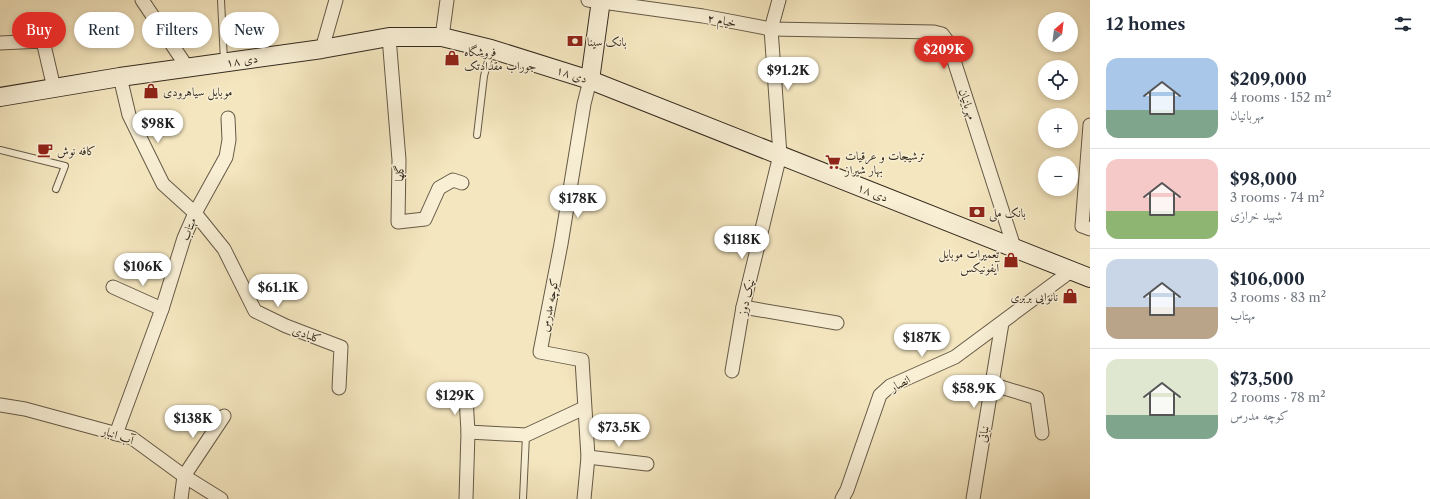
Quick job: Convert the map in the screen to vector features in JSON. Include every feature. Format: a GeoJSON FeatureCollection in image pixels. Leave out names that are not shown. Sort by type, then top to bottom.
{"type":"FeatureCollection","features":[{"type":"Feature","properties":{"kind":"main road"},"geometry":{"type":"LineString","coordinates":[[590,80],[597,0]]}},
{"type":"Feature","properties":{"kind":"main road","name":"۱۸ دی"},"geometry":{"type":"LineString","coordinates":[[0,97],[187,67],[322,49],[389,37],[442,37],[491,49],[590,80],[1090,278]]}},
{"type":"Feature","properties":{"kind":"street"},"geometry":{"type":"LineString","coordinates":[[142,0],[187,67]]}},
{"type":"Feature","properties":{"kind":"street"},"geometry":{"type":"LineString","coordinates":[[322,49],[336,0]]}},
{"type":"Feature","properties":{"kind":"street"},"geometry":{"type":"LineString","coordinates":[[442,37],[447,0]]}},
{"type":"Feature","properties":{"kind":"street","name":"خیام ۲"},"geometry":{"type":"LineString","coordinates":[[597,0],[703,16],[771,29]]}},
{"type":"Feature","properties":{"kind":"street","name":"نیک دوز"},"geometry":{"type":"LineString","coordinates":[[732,371],[743,306],[780,155],[771,29],[779,0]]}},
{"type":"Feature","properties":{"kind":"street","name":"مهربانیان"},"geometry":{"type":"LineString","coordinates":[[771,29],[934,32],[942,34],[948,42],[1014,247]]}},
{"type":"Feature","properties":{"kind":"street","name":"گلها"},"geometry":{"type":"LineString","coordinates":[[389,37],[399,160],[398,222],[425,219],[439,188],[453,180],[462,183]]}},
{"type":"Feature","properties":{"kind":"street"},"geometry":{"type":"LineString","coordinates":[[0,43],[43,41],[54,88]]}},
{"type":"Feature","properties":{"kind":"street"},"geometry":{"type":"LineString","coordinates":[[120,77],[130,115],[163,184],[195,213]]}},
{"type":"Feature","properties":{"kind":"street","name":"کوچه مدرس"},"geometry":{"type":"LineString","coordinates":[[584,499],[588,457],[582,360],[540,352],[561,244],[584,104],[590,80]]}},
{"type":"Feature","properties":{"kind":"street","name":"مهتاب"},"geometry":{"type":"LineString","coordinates":[[116,434],[162,310],[184,238],[195,213],[226,157],[229,140],[228,118]]}},
{"type":"Feature","properties":{"kind":"street"},"geometry":{"type":"LineString","coordinates":[[1090,124],[1082,226],[1090,229]]}},
{"type":"Feature","properties":{"kind":"street","name":"کلبادی"},"geometry":{"type":"LineString","coordinates":[[195,213],[224,249],[255,311],[286,326],[341,347],[339,388]]}},
{"type":"Feature","properties":{"kind":"street","name":"انصار"},"geometry":{"type":"LineString","coordinates":[[842,499],[847,490],[880,395],[890,386],[955,357],[1071,271]]}},
{"type":"Feature","properties":{"kind":"street"},"geometry":{"type":"LineString","coordinates":[[113,287],[162,310]]}},
{"type":"Feature","properties":{"kind":"street"},"geometry":{"type":"LineString","coordinates":[[743,306],[837,323]]}},
{"type":"Feature","properties":{"kind":"street","name":"نباتی"},"geometry":{"type":"LineString","coordinates":[[973,499],[1002,322]]}},
{"type":"Feature","properties":{"kind":"street"},"geometry":{"type":"LineString","coordinates":[[991,384],[1037,398],[1042,433]]}},
{"type":"Feature","properties":{"kind":"street"},"geometry":{"type":"LineString","coordinates":[[466,398],[468,432],[466,499]]}},
{"type":"Feature","properties":{"kind":"street","name":"آب انبار"},"geometry":{"type":"LineString","coordinates":[[0,405],[25,409],[132,438],[184,476],[221,499]]}},
{"type":"Feature","properties":{"kind":"street"},"geometry":{"type":"LineString","coordinates":[[468,432],[526,435],[584,408]]}},
{"type":"Feature","properties":{"kind":"street"},"geometry":{"type":"LineString","coordinates":[[181,499],[184,476],[224,416]]}},
{"type":"Feature","properties":{"kind":"street"},"geometry":{"type":"LineString","coordinates":[[588,457],[647,464]]}},
{"type":"Feature","properties":{"kind":"lane"},"geometry":{"type":"LineString","coordinates":[[222,0],[224,62]]}},
{"type":"Feature","properties":{"kind":"lane"},"geometry":{"type":"LineString","coordinates":[[477,135],[484,76],[491,49]]}},
{"type":"Feature","properties":{"kind":"lane"},"geometry":{"type":"LineString","coordinates":[[0,150],[65,166],[56,189]]}},
{"type":"Feature","properties":{"kind":"lane"},"geometry":{"type":"LineString","coordinates":[[523,499],[526,435]]}},
{"type":"Feature","properties":{"kind":"place","name":"بانک سینا"},"geometry":{"type":"Point","coordinates":[575,41]}},
{"type":"Feature","properties":{"kind":"place","name":"فروشگاه جوراب مقدادتک"},"geometry":{"type":"Point","coordinates":[452,58]}},
{"type":"Feature","properties":{"kind":"place","name":"موبایل سیاهرودی"},"geometry":{"type":"Point","coordinates":[151,91]}},
{"type":"Feature","properties":{"kind":"place","name":"کافه نوش"},"geometry":{"type":"Point","coordinates":[45,150]}},
{"type":"Feature","properties":{"kind":"place","name":"ترشیجات و عرقیات بهار شیراز"},"geometry":{"type":"Point","coordinates":[833,162]}},
{"type":"Feature","properties":{"kind":"place","name":"بانک ملی"},"geometry":{"type":"Point","coordinates":[977,212]}},
{"type":"Feature","properties":{"kind":"place","name":"تعمیرات موبایل آیفونیکس"},"geometry":{"type":"Point","coordinates":[1011,260]}},
{"type":"Feature","properties":{"kind":"place","name":"نانوایی بربری"},"geometry":{"type":"Point","coordinates":[1070,296]}}]}
